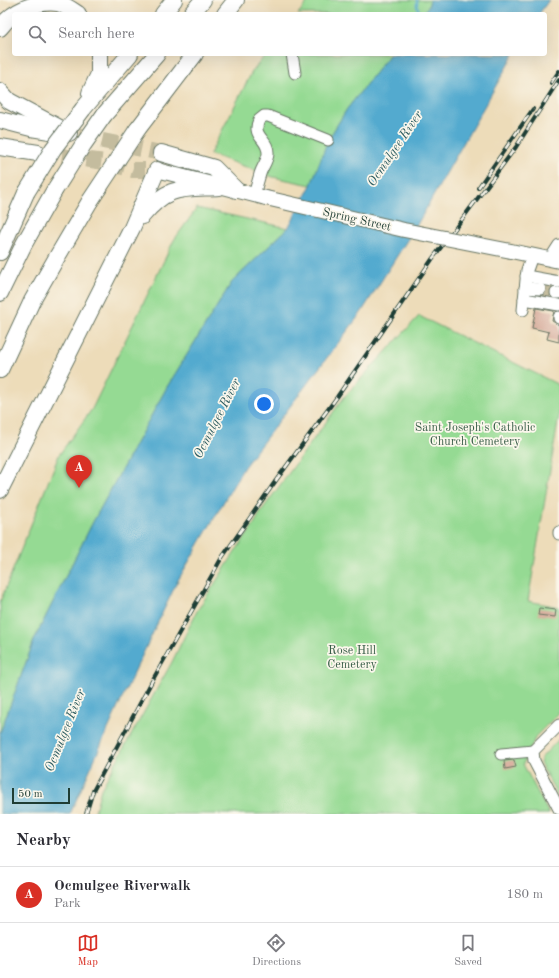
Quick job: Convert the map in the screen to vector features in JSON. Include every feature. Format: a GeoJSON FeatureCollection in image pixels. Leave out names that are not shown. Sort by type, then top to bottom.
{"type":"FeatureCollection","features":[{"type":"Feature","properties":{"kind":"highway"},"geometry":{"type":"LineString","coordinates":[[165,12],[174,0]]}},
{"type":"Feature","properties":{"kind":"highway"},"geometry":{"type":"LineString","coordinates":[[193,12],[203,0]]}},
{"type":"Feature","properties":{"kind":"highway"},"geometry":{"type":"LineString","coordinates":[[227,12],[236,0]]}},
{"type":"Feature","properties":{"kind":"highway"},"geometry":{"type":"LineString","coordinates":[[16,12],[32,4],[50,2],[60,4],[74,12]]}},
{"type":"Feature","properties":{"kind":"highway"},"geometry":{"type":"LineString","coordinates":[[0,28],[5,20],[12,15]]}},
{"type":"Feature","properties":{"kind":"highway"},"geometry":{"type":"LineString","coordinates":[[83,109],[99,74],[99,56]]}},
{"type":"Feature","properties":{"kind":"highway"},"geometry":{"type":"LineString","coordinates":[[0,252],[26,193],[53,149],[83,109],[128,56]]}},
{"type":"Feature","properties":{"kind":"highway"},"geometry":{"type":"LineString","coordinates":[[0,293],[24,244],[54,191],[83,145],[104,116],[155,56]]}},
{"type":"Feature","properties":{"kind":"highway"},"geometry":{"type":"LineString","coordinates":[[0,370],[32,301],[90,201],[137,130],[193,56]]}},
{"type":"Feature","properties":{"kind":"highway"},"geometry":{"type":"LineString","coordinates":[[0,91],[9,101],[68,133]]}},
{"type":"Feature","properties":{"kind":"highway"},"geometry":{"type":"LineString","coordinates":[[0,120],[31,128],[45,142]]}},
{"type":"Feature","properties":{"kind":"highway"},"geometry":{"type":"LineString","coordinates":[[0,130],[45,142]]}},
{"type":"Feature","properties":{"kind":"highway"},"geometry":{"type":"LineString","coordinates":[[0,147],[45,142]]}},
{"type":"Feature","properties":{"kind":"highway"},"geometry":{"type":"LineString","coordinates":[[161,153],[214,168],[236,190]]}},
{"type":"Feature","properties":{"kind":"highway"},"geometry":{"type":"LineString","coordinates":[[0,490],[132,228],[150,168]]}},
{"type":"Feature","properties":{"kind":"highway"},"geometry":{"type":"LineString","coordinates":[[132,228],[151,205],[168,193],[178,190],[218,187]]}},
{"type":"Feature","properties":{"kind":"main road","name":"Spring Street"},"geometry":{"type":"LineString","coordinates":[[150,168],[218,187],[404,230],[555,260]]}},
{"type":"Feature","properties":{"kind":"street"},"geometry":{"type":"LineString","coordinates":[[292,56],[295,73]]}},
{"type":"Feature","properties":{"kind":"street"},"geometry":{"type":"LineString","coordinates":[[260,197],[261,172],[266,162],[268,152],[264,141],[258,136],[256,130],[258,120],[264,116],[273,118],[328,140]]}},
{"type":"Feature","properties":{"kind":"street"},"geometry":{"type":"LineString","coordinates":[[555,260],[559,245]]}},
{"type":"Feature","properties":{"kind":"street"},"geometry":{"type":"LineString","coordinates":[[523,310],[526,276],[532,256]]}},
{"type":"Feature","properties":{"kind":"street"},"geometry":{"type":"LineString","coordinates":[[526,276],[558,289]]}},
{"type":"Feature","properties":{"kind":"street"},"geometry":{"type":"LineString","coordinates":[[525,293],[540,289]]}},
{"type":"Feature","properties":{"kind":"street"},"geometry":{"type":"LineString","coordinates":[[525,293],[559,305]]}},
{"type":"Feature","properties":{"kind":"street"},"geometry":{"type":"LineString","coordinates":[[501,754],[533,751],[559,725]]}},
{"type":"Feature","properties":{"kind":"street"},"geometry":{"type":"LineString","coordinates":[[533,751],[534,761],[559,809]]}},
{"type":"Feature","properties":{"kind":"green space"},"geometry":{"type":"Polygon","coordinates":[[[309,0],[430,0],[428,7],[424,12],[300,12],[309,0]]]}},
{"type":"Feature","properties":{"kind":"green space"},"geometry":{"type":"Polygon","coordinates":[[[264,56],[388,56],[347,109],[328,140],[311,185],[273,177],[210,154],[252,72],[264,56]]]}},
{"type":"Feature","properties":{"kind":"green space"},"geometry":{"type":"Polygon","coordinates":[[[197,208],[288,228],[232,282],[167,387],[93,522],[35,638],[0,733],[0,602],[59,455],[92,409],[174,240],[197,208]]]}},
{"type":"Feature","properties":{"kind":"green space","name":"Rose Hill Cemetery"},"geometry":{"type":"Polygon","coordinates":[[[419,316],[559,385],[559,416],[528,601],[559,607],[559,713],[536,736],[523,764],[549,814],[94,814],[101,789],[172,662],[197,611],[250,531],[262,510],[345,396],[419,316]]]}},
{"type":"Feature","properties":{"kind":"green space"},"geometry":{"type":"Polygon","coordinates":[[[559,739],[559,798],[540,763],[542,757],[559,739]]]}},
{"type":"Feature","properties":{"kind":"water"},"geometry":{"type":"Polygon","coordinates":[[[430,0],[549,0],[540,12],[424,12],[428,7],[430,0]]]}},
{"type":"Feature","properties":{"kind":"water","name":"Ocmulgee River"},"geometry":{"type":"Polygon","coordinates":[[[388,56],[513,56],[418,223],[361,313],[244,467],[177,582],[123,696],[70,814],[0,814],[0,733],[35,638],[93,522],[167,387],[232,282],[288,228],[311,185],[328,140],[347,109],[388,56]]]}},
{"type":"Feature","properties":{"kind":"building"},"geometry":{"type":"Polygon","coordinates":[[[547,287],[552,288],[549,293],[550,296],[543,295],[546,293],[547,287]]]}},
{"type":"Feature","properties":{"kind":"building"},"geometry":{"type":"Polygon","coordinates":[[[536,308],[554,311],[552,321],[559,325],[559,342],[547,339],[549,332],[532,328],[536,308]]]}},
{"type":"Feature","properties":{"kind":"building"},"geometry":{"type":"Polygon","coordinates":[[[539,608],[556,610],[555,617],[538,615],[539,608]]]}},
{"type":"Feature","properties":{"kind":"building"},"geometry":{"type":"Polygon","coordinates":[[[514,760],[516,767],[505,769],[504,761],[514,760]]]}},
{"type":"Feature","properties":{"kind":"waterway"},"geometry":{"type":"LineString","coordinates":[[417,0],[419,12]]}},
{"type":"Feature","properties":{"kind":"tunnel"},"geometry":{"type":"LineString","coordinates":[[55,131],[161,153]]}},
{"type":"Feature","properties":{"kind":"tunnel"},"geometry":{"type":"LineString","coordinates":[[38,153],[105,162],[133,170],[145,170]]}},
{"type":"Feature","properties":{"kind":"tunnel"},"geometry":{"type":"LineString","coordinates":[[540,289],[556,293]]}},
{"type":"Feature","properties":{"kind":"railway"},"geometry":{"type":"LineString","coordinates":[[551,83],[559,71]]}},
{"type":"Feature","properties":{"kind":"railway"},"geometry":{"type":"LineString","coordinates":[[86,814],[93,791],[152,681],[221,559],[337,397],[433,258],[516,147],[559,80]]}},
{"type":"Feature","properties":{"kind":"railway"},"geometry":{"type":"LineString","coordinates":[[478,188],[533,109]]}},
{"type":"Feature","properties":{"kind":"place","name":"Ocmulgee Riverwalk"},"geometry":{"type":"Point","coordinates":[79,488]}},
{"type":"Feature","properties":{"kind":"park label","name":"Saint Joseph's Catholic Church Cemetery"},"geometry":{"type":"Point","coordinates":[475,434]}}]}
